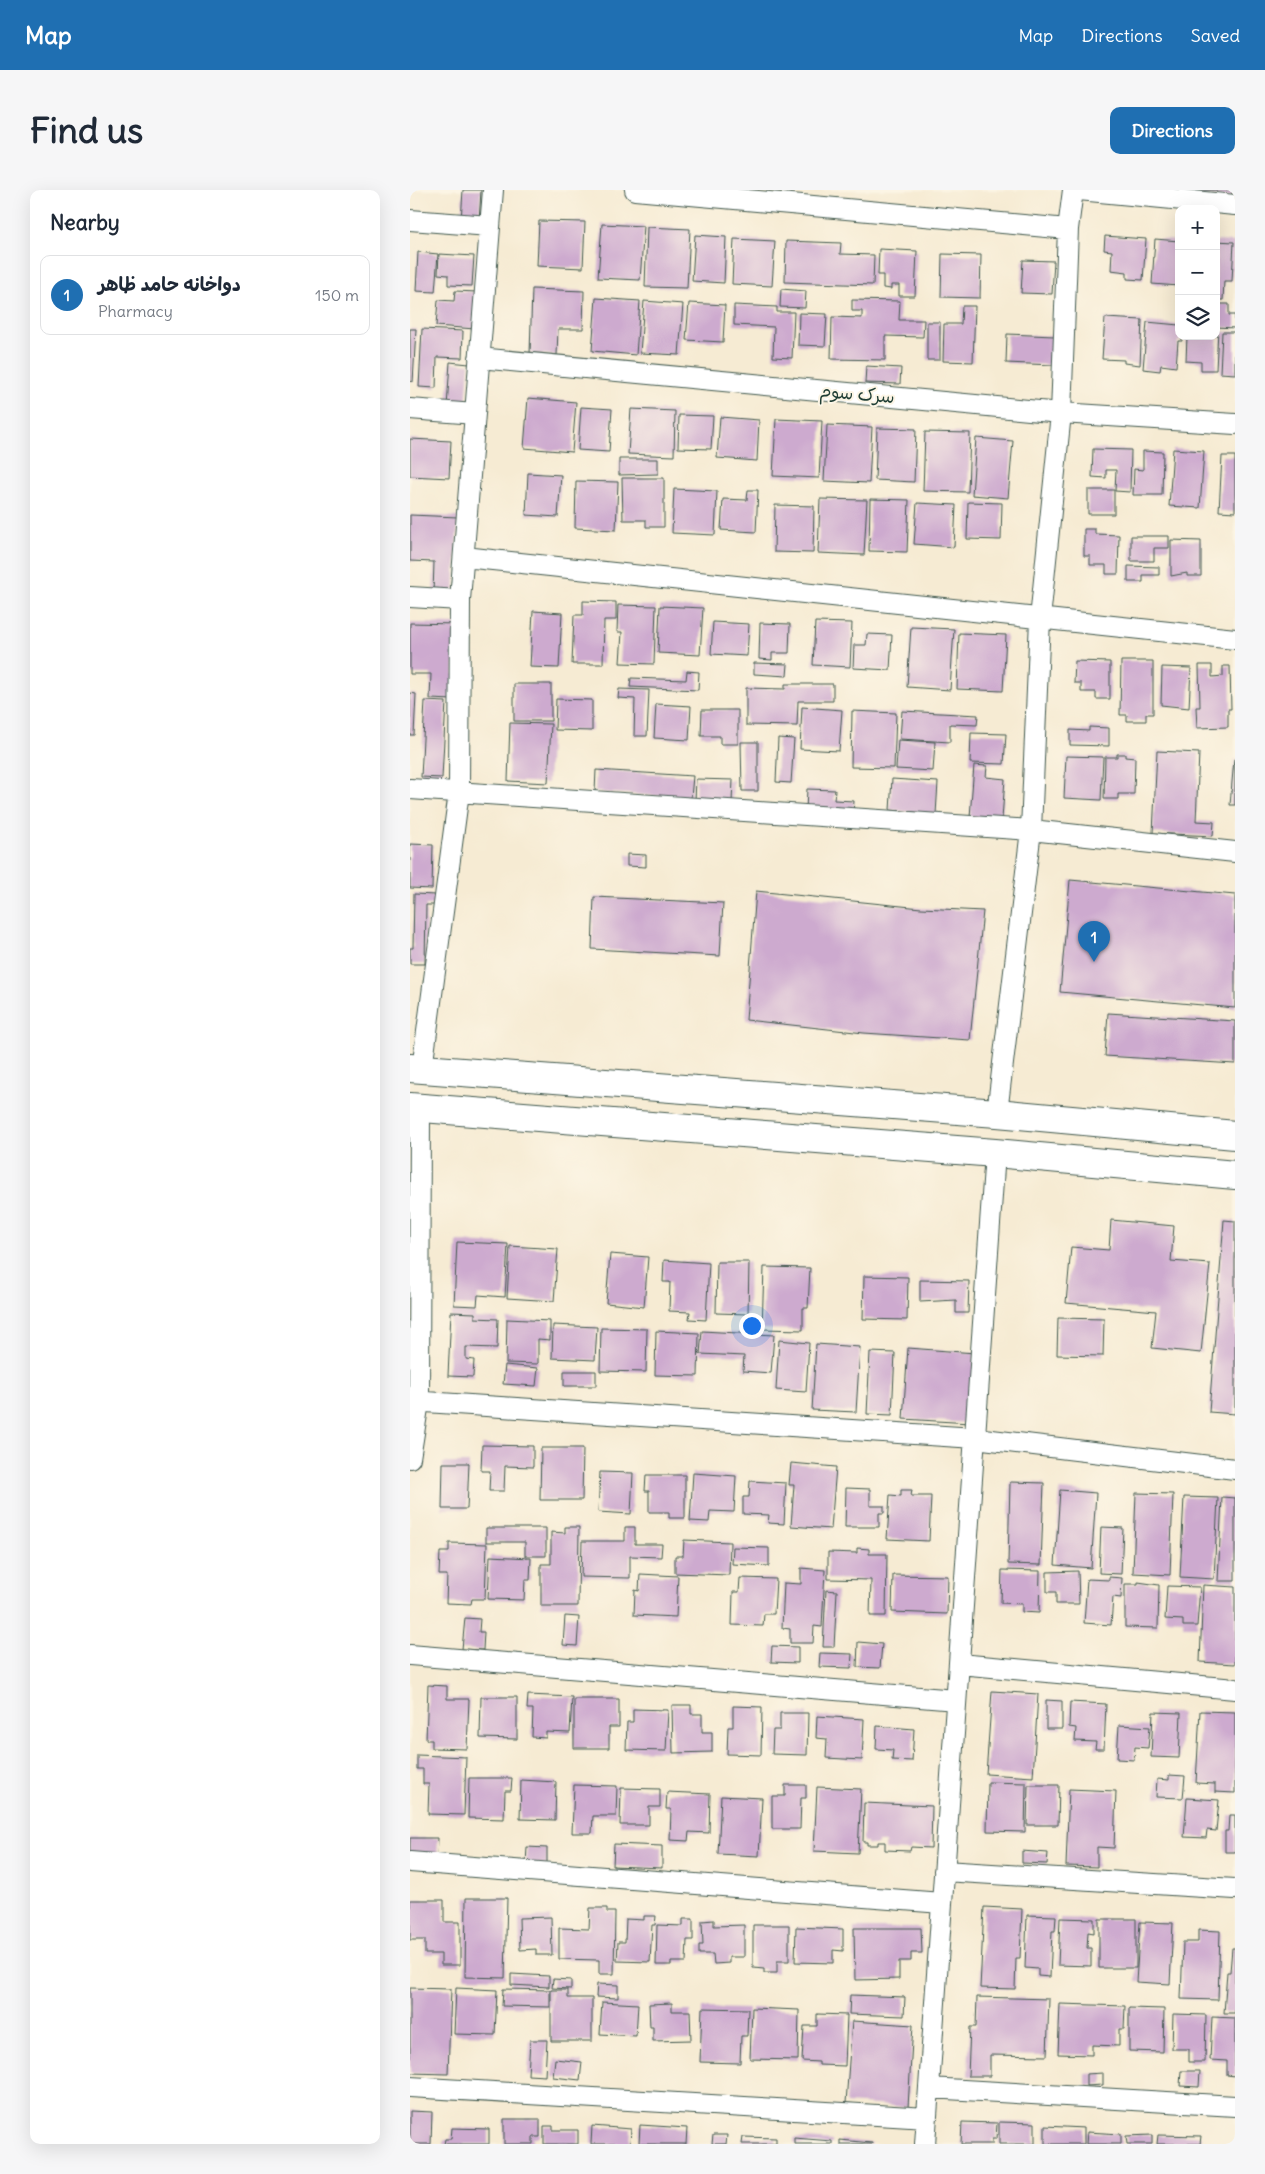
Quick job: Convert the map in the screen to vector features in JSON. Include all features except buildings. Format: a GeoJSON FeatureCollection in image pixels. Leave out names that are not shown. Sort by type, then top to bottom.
{"type":"FeatureCollection","features":[{"type":"Feature","properties":{"kind":"main road"},"geometry":{"type":"LineString","coordinates":[[416,1069],[997,1114],[1235,1135]]}},
{"type":"Feature","properties":{"kind":"main road"},"geometry":{"type":"LineString","coordinates":[[415,1107],[994,1153],[1235,1175]]}},
{"type":"Feature","properties":{"kind":"street"},"geometry":{"type":"LineString","coordinates":[[416,1069],[459,792],[460,600],[493,190]]}},
{"type":"Feature","properties":{"kind":"street"},"geometry":{"type":"LineString","coordinates":[[635,190],[1068,229]]}},
{"type":"Feature","properties":{"kind":"street"},"geometry":{"type":"LineString","coordinates":[[997,1114],[1031,830],[1040,619],[1061,413],[1068,229],[1073,190]]}},
{"type":"Feature","properties":{"kind":"street"},"geometry":{"type":"LineString","coordinates":[[1079,190],[1235,205]]}},
{"type":"Feature","properties":{"kind":"street"},"geometry":{"type":"LineString","coordinates":[[410,220],[490,226]]}},
{"type":"Feature","properties":{"kind":"street","name":"سرک سوم"},"geometry":{"type":"LineString","coordinates":[[479,358],[1061,413],[1235,424]]}},
{"type":"Feature","properties":{"kind":"street"},"geometry":{"type":"LineString","coordinates":[[410,408],[475,414]]}},
{"type":"Feature","properties":{"kind":"street"},"geometry":{"type":"LineString","coordinates":[[464,557],[1235,639]]}},
{"type":"Feature","properties":{"kind":"street"},"geometry":{"type":"LineString","coordinates":[[410,596],[460,600]]}},
{"type":"Feature","properties":{"kind":"street"},"geometry":{"type":"LineString","coordinates":[[410,789],[1031,830],[1235,852]]}},
{"type":"Feature","properties":{"kind":"street"},"geometry":{"type":"LineString","coordinates":[[410,1458],[415,1401],[415,1107]]}},
{"type":"Feature","properties":{"kind":"street"},"geometry":{"type":"LineString","coordinates":[[925,2144],[994,1153]]}},
{"type":"Feature","properties":{"kind":"street"},"geometry":{"type":"LineString","coordinates":[[415,1401],[975,1438],[1235,1469]]}},
{"type":"Feature","properties":{"kind":"street"},"geometry":{"type":"LineString","coordinates":[[410,1655],[956,1700]]}},
{"type":"Feature","properties":{"kind":"street"},"geometry":{"type":"LineString","coordinates":[[959,1664],[1235,1689]]}},
{"type":"Feature","properties":{"kind":"street"},"geometry":{"type":"LineString","coordinates":[[410,1862],[942,1903]]}},
{"type":"Feature","properties":{"kind":"street"},"geometry":{"type":"LineString","coordinates":[[944,1871],[1235,1889]]}},
{"type":"Feature","properties":{"kind":"street"},"geometry":{"type":"LineString","coordinates":[[410,2087],[927,2118]]}},
{"type":"Feature","properties":{"kind":"street"},"geometry":{"type":"LineString","coordinates":[[930,2088],[1235,2106]]}},
{"type":"Feature","properties":{"kind":"place","name":"دواخانه حامد ظاهر"},"geometry":{"type":"Point","coordinates":[1094,962]}}]}
